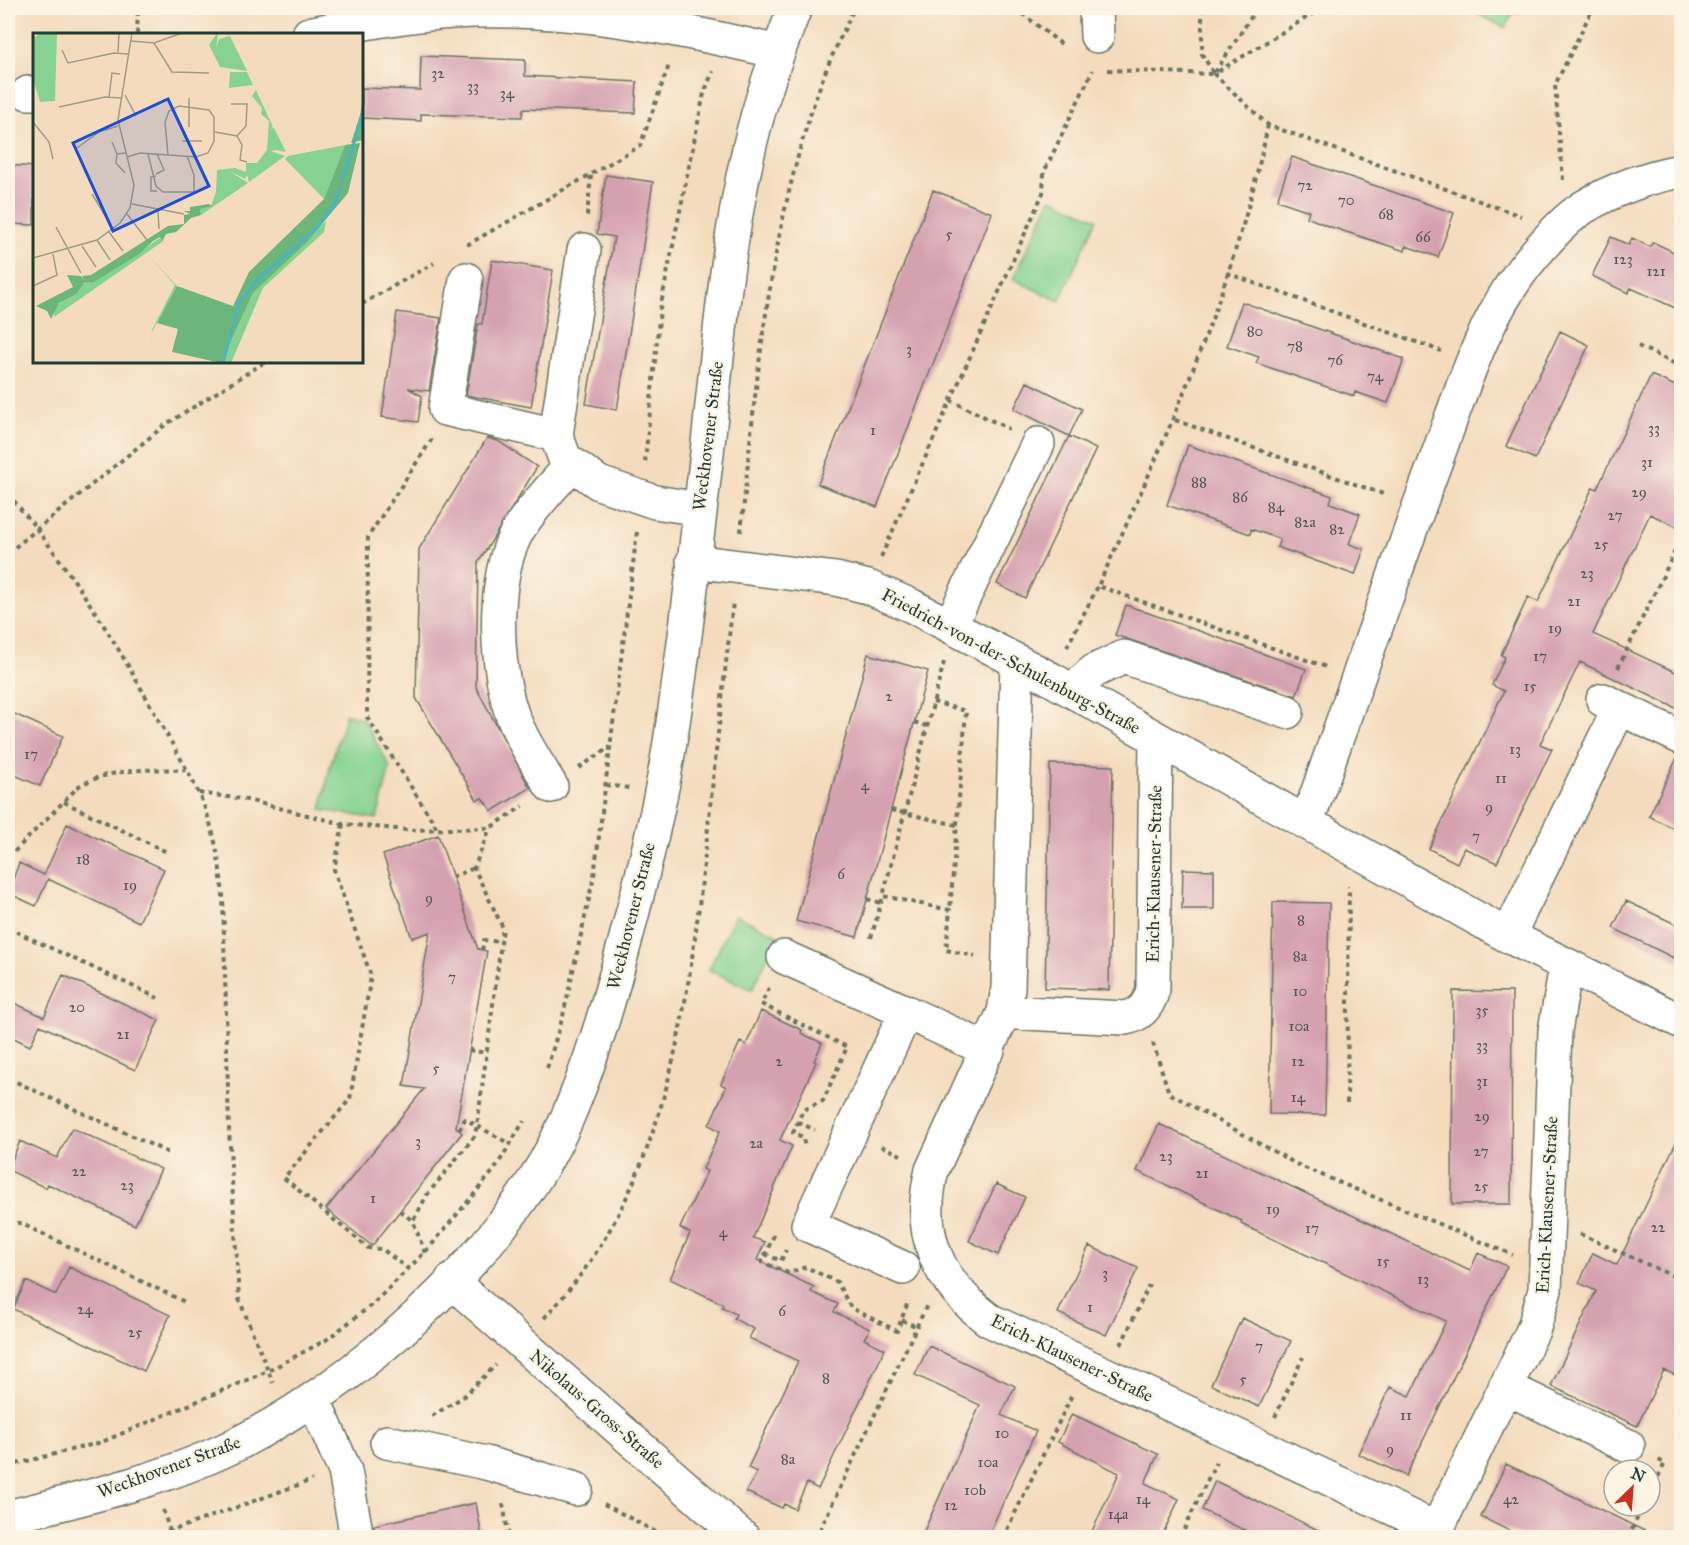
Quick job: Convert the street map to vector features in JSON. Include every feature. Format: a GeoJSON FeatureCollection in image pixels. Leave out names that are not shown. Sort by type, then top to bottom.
{"type":"FeatureCollection","features":[{"type":"Feature","properties":{"kind":"street","name":"Weckhovener Straße"},"geometry":{"type":"LineString","coordinates":[[8,1517],[151,1478],[227,1449],[314,1400],[394,1337],[451,1281],[518,1201],[543,1164],[564,1125],[605,1016],[648,857],[666,763],[737,212],[751,140],[777,52],[795,8]]}},
{"type":"Feature","properties":{"kind":"street"},"geometry":{"type":"LineString","coordinates":[[314,33],[368,22],[485,9],[590,16],[676,29],[777,52]]}},
{"type":"Feature","properties":{"kind":"street"},"geometry":{"type":"LineString","coordinates":[[1308,822],[1419,507],[1472,363],[1491,321],[1512,285],[1558,229],[1583,207],[1646,180],[1682,171]]}},
{"type":"Feature","properties":{"kind":"street"},"geometry":{"type":"LineString","coordinates":[[584,250],[556,435],[565,459],[599,483],[641,497],[700,509]]}},
{"type":"Feature","properties":{"kind":"street"},"geometry":{"type":"LineString","coordinates":[[456,268],[445,409],[556,435]]}},
{"type":"Feature","properties":{"kind":"street"},"geometry":{"type":"LineString","coordinates":[[954,628],[1038,444]]}},
{"type":"Feature","properties":{"kind":"street"},"geometry":{"type":"LineString","coordinates":[[551,786],[520,734],[507,698],[498,638],[501,580],[519,529],[572,464]]}},
{"type":"Feature","properties":{"kind":"street","name":"Friedrich-von-der-Schulenburg-Straße"},"geometry":{"type":"LineString","coordinates":[[693,561],[836,579],[868,587],[954,628],[1061,685],[1508,936],[1682,1022]]}},
{"type":"Feature","properties":{"kind":"street"},"geometry":{"type":"LineString","coordinates":[[1061,685],[1124,657],[1287,712]]}},
{"type":"Feature","properties":{"kind":"street","name":"Erich-Klausener-Straße"},"geometry":{"type":"LineString","coordinates":[[1017,662],[1008,963],[1004,1012],[932,1170],[926,1191],[931,1238],[947,1281],[965,1302],[989,1320],[1261,1447],[1435,1533],[1534,1328],[1545,1290],[1550,1220],[1555,1030],[1566,966]]}},
{"type":"Feature","properties":{"kind":"street"},"geometry":{"type":"LineString","coordinates":[[1508,936],[1611,704],[1682,738]]}},
{"type":"Feature","properties":{"kind":"street","name":"Erich-Klausener-Straße"},"geometry":{"type":"LineString","coordinates":[[1142,1011],[1150,1000],[1153,989],[1156,738]]}},
{"type":"Feature","properties":{"kind":"street"},"geometry":{"type":"LineString","coordinates":[[784,957],[988,1050]]}},
{"type":"Feature","properties":{"kind":"street"},"geometry":{"type":"LineString","coordinates":[[1004,1012],[1125,1018],[1142,1011]]}},
{"type":"Feature","properties":{"kind":"street"},"geometry":{"type":"LineString","coordinates":[[903,1268],[808,1225],[906,1012]]}},
{"type":"Feature","properties":{"kind":"street","name":"Nikolaus-Gross-Straße"},"geometry":{"type":"LineString","coordinates":[[451,1281],[743,1538]]}},
{"type":"Feature","properties":{"kind":"street"},"geometry":{"type":"LineString","coordinates":[[1504,1387],[1628,1446]]}},
{"type":"Feature","properties":{"kind":"street"},"geometry":{"type":"LineString","coordinates":[[314,1400],[345,1472],[357,1538]]}},
{"type":"Feature","properties":{"kind":"street"},"geometry":{"type":"LineString","coordinates":[[387,1442],[486,1462],[576,1489]]}},
{"type":"Feature","properties":{"kind":"path"},"geometry":{"type":"LineString","coordinates":[[137,33],[138,8]]}},
{"type":"Feature","properties":{"kind":"path"},"geometry":{"type":"LineString","coordinates":[[1015,8],[1067,49]]}},
{"type":"Feature","properties":{"kind":"path"},"geometry":{"type":"LineString","coordinates":[[1202,8],[1202,54],[1214,74],[1268,125],[1558,229]]}},
{"type":"Feature","properties":{"kind":"path"},"geometry":{"type":"LineString","coordinates":[[1214,74],[1257,8]]}},
{"type":"Feature","properties":{"kind":"path"},"geometry":{"type":"LineString","coordinates":[[1093,69],[1214,74],[1322,8]]}},
{"type":"Feature","properties":{"kind":"path"},"geometry":{"type":"LineString","coordinates":[[1583,207],[1563,181],[1554,85],[1593,8]]}},
{"type":"Feature","properties":{"kind":"path"},"geometry":{"type":"LineString","coordinates":[[466,245],[640,146],[668,72],[676,29]]}},
{"type":"Feature","properties":{"kind":"path"},"geometry":{"type":"LineString","coordinates":[[868,587],[1043,193],[1044,172],[1093,69],[1092,35]]}},
{"type":"Feature","properties":{"kind":"path"},"geometry":{"type":"LineString","coordinates":[[544,1076],[563,1016],[594,876],[641,497],[660,309],[704,93],[726,40]]}},
{"type":"Feature","properties":{"kind":"path"},"geometry":{"type":"LineString","coordinates":[[1061,685],[1098,586],[1175,420],[1227,273],[1268,125]]}},
{"type":"Feature","properties":{"kind":"path"},"geometry":{"type":"LineString","coordinates":[[584,250],[591,175]]}},
{"type":"Feature","properties":{"kind":"path"},"geometry":{"type":"LineString","coordinates":[[363,304],[456,268]]}},
{"type":"Feature","properties":{"kind":"path"},"geometry":{"type":"LineString","coordinates":[[1227,273],[1472,363]]}},
{"type":"Feature","properties":{"kind":"path"},"geometry":{"type":"LineString","coordinates":[[1638,346],[1682,367]]}},
{"type":"Feature","properties":{"kind":"path"},"geometry":{"type":"LineString","coordinates":[[8,554],[36,528],[165,425],[263,363]]}},
{"type":"Feature","properties":{"kind":"path"},"geometry":{"type":"LineString","coordinates":[[950,400],[1038,444]]}},
{"type":"Feature","properties":{"kind":"path"},"geometry":{"type":"LineString","coordinates":[[198,793],[243,799],[343,824],[408,830],[437,828],[367,717],[368,537],[425,447],[442,426],[445,409]]}},
{"type":"Feature","properties":{"kind":"path"},"geometry":{"type":"LineString","coordinates":[[1175,420],[1419,507]]}},
{"type":"Feature","properties":{"kind":"path"},"geometry":{"type":"LineString","coordinates":[[8,494],[36,528],[94,610],[136,679],[198,793],[212,834],[223,894],[229,1130],[239,1299],[268,1371]]}},
{"type":"Feature","properties":{"kind":"path"},"geometry":{"type":"LineString","coordinates":[[1611,704],[1682,537]]}},
{"type":"Feature","properties":{"kind":"path"},"geometry":{"type":"LineString","coordinates":[[1098,586],[1358,679]]}},
{"type":"Feature","properties":{"kind":"path"},"geometry":{"type":"LineString","coordinates":[[871,938],[954,628]]}},
{"type":"Feature","properties":{"kind":"path"},"geometry":{"type":"LineString","coordinates":[[933,702],[966,711],[946,950],[1008,963]]}},
{"type":"Feature","properties":{"kind":"path"},"geometry":{"type":"LineString","coordinates":[[915,722],[927,726]]}},
{"type":"Feature","properties":{"kind":"path"},"geometry":{"type":"LineString","coordinates":[[8,858],[79,786],[93,778],[145,769],[186,770]]}},
{"type":"Feature","properties":{"kind":"path"},"geometry":{"type":"LineString","coordinates":[[64,802],[169,853]]}},
{"type":"Feature","properties":{"kind":"path"},"geometry":{"type":"LineString","coordinates":[[891,810],[904,815],[957,825]]}},
{"type":"Feature","properties":{"kind":"path"},"geometry":{"type":"LineString","coordinates":[[343,824],[334,870],[371,976],[350,1099],[284,1178],[368,1248],[382,1248],[408,1269]]}},
{"type":"Feature","properties":{"kind":"path"},"geometry":{"type":"LineString","coordinates":[[452,877],[474,868],[490,828]]}},
{"type":"Feature","properties":{"kind":"path"},"geometry":{"type":"LineString","coordinates":[[1347,1103],[1350,846]]}},
{"type":"Feature","properties":{"kind":"path"},"geometry":{"type":"LineString","coordinates":[[413,1221],[427,1195],[474,1137],[477,1126],[503,928],[474,868]]}},
{"type":"Feature","properties":{"kind":"path"},"geometry":{"type":"LineString","coordinates":[[883,896],[950,910]]}},
{"type":"Feature","properties":{"kind":"path"},"geometry":{"type":"LineString","coordinates":[[867,899],[881,903]]}},
{"type":"Feature","properties":{"kind":"path"},"geometry":{"type":"LineString","coordinates":[[8,928],[158,998]]}},
{"type":"Feature","properties":{"kind":"path"},"geometry":{"type":"LineString","coordinates":[[482,950],[484,940],[501,942]]}},
{"type":"Feature","properties":{"kind":"path"},"geometry":{"type":"LineString","coordinates":[[1142,1011],[1169,1094],[1300,1166],[1546,1269]]}},
{"type":"Feature","properties":{"kind":"path"},"geometry":{"type":"LineString","coordinates":[[469,1050],[486,1053]]}},
{"type":"Feature","properties":{"kind":"path"},"geometry":{"type":"LineString","coordinates":[[8,1080],[171,1154]]}},
{"type":"Feature","properties":{"kind":"path"},"geometry":{"type":"LineString","coordinates":[[8,1466],[102,1442],[268,1371],[326,1340],[373,1304],[425,1253],[495,1169],[527,1116]]}},
{"type":"Feature","properties":{"kind":"path"},"geometry":{"type":"LineString","coordinates":[[459,1130],[465,1119],[510,1144]]}},
{"type":"Feature","properties":{"kind":"path"},"geometry":{"type":"LineString","coordinates":[[876,1144],[901,1156]]}},
{"type":"Feature","properties":{"kind":"path"},"geometry":{"type":"LineString","coordinates":[[400,1211],[413,1221],[425,1253]]}},
{"type":"Feature","properties":{"kind":"path"},"geometry":{"type":"LineString","coordinates":[[1550,1220],[1682,1280]]}},
{"type":"Feature","properties":{"kind":"path"},"geometry":{"type":"LineString","coordinates":[[8,1223],[20,1223],[187,1303]]}},
{"type":"Feature","properties":{"kind":"path"},"geometry":{"type":"LineString","coordinates":[[765,1254],[773,1257]]}},
{"type":"Feature","properties":{"kind":"path"},"geometry":{"type":"LineString","coordinates":[[816,1538],[935,1288],[947,1281]]}},
{"type":"Feature","properties":{"kind":"path"},"geometry":{"type":"LineString","coordinates":[[1003,1538],[1096,1371],[1149,1286]]}},
{"type":"Feature","properties":{"kind":"path"},"geometry":{"type":"LineString","coordinates":[[897,1331],[908,1305]]}},
{"type":"Feature","properties":{"kind":"path"},"geometry":{"type":"LineString","coordinates":[[902,1320],[917,1327]]}},
{"type":"Feature","properties":{"kind":"path"},"geometry":{"type":"LineString","coordinates":[[1261,1447],[1303,1357]]}},
{"type":"Feature","properties":{"kind":"path"},"geometry":{"type":"LineString","coordinates":[[1180,1538],[1230,1433]]}},
{"type":"Feature","properties":{"kind":"path"},"geometry":{"type":"LineString","coordinates":[[576,1489],[667,1538]]}},
{"type":"Feature","properties":{"kind":"path"},"geometry":{"type":"LineString","coordinates":[[1628,1538],[1637,1518]]}},
{"type":"Feature","properties":{"kind":"green space"},"geometry":{"type":"Polygon","coordinates":[[[1466,8],[1516,8],[1505,28],[1466,8]]]}},
{"type":"Feature","properties":{"kind":"green space"},"geometry":{"type":"Polygon","coordinates":[[[1051,198],[1097,219],[1059,301],[1013,279],[1051,198]]]}},
{"type":"Feature","properties":{"kind":"green space"},"geometry":{"type":"Polygon","coordinates":[[[346,714],[363,719],[390,767],[377,819],[321,810],[330,766],[346,714]]]}},
{"type":"Feature","properties":{"kind":"green space"},"geometry":{"type":"Polygon","coordinates":[[[735,915],[778,935],[752,990],[709,970],[735,915]]]}},
{"type":"Feature","properties":{"kind":"building"},"geometry":{"type":"Polygon","coordinates":[[[421,56],[525,60],[525,76],[637,82],[635,113],[523,109],[522,117],[421,114],[421,121],[363,118],[363,88],[420,90],[421,56]]]}},
{"type":"Feature","properties":{"kind":"building"},"geometry":{"type":"Polygon","coordinates":[[[1292,157],[1454,213],[1438,257],[1406,246],[1405,251],[1328,226],[1307,217],[1309,211],[1277,200],[1292,157]]]}},
{"type":"Feature","properties":{"kind":"building"},"geometry":{"type":"Polygon","coordinates":[[[8,165],[33,167],[33,225],[8,224],[8,165]]]}},
{"type":"Feature","properties":{"kind":"building"},"geometry":{"type":"Polygon","coordinates":[[[606,175],[653,182],[617,410],[586,404],[614,237],[597,234],[606,175]]]}},
{"type":"Feature","properties":{"kind":"building"},"geometry":{"type":"Polygon","coordinates":[[[933,190],[992,213],[877,507],[818,484],[933,190]]]}},
{"type":"Feature","properties":{"kind":"building"},"geometry":{"type":"Polygon","coordinates":[[[1611,237],[1629,245],[1632,238],[1650,247],[1653,242],[1682,256],[1682,311],[1631,288],[1628,293],[1592,276],[1611,237]]]}},
{"type":"Feature","properties":{"kind":"building"},"geometry":{"type":"Polygon","coordinates":[[[492,260],[553,270],[531,407],[466,395],[478,324],[482,324],[492,260]]]}},
{"type":"Feature","properties":{"kind":"building"},"geometry":{"type":"Polygon","coordinates":[[[1242,302],[1404,359],[1388,403],[1355,392],[1354,396],[1256,363],[1259,357],[1227,346],[1242,302]]]}},
{"type":"Feature","properties":{"kind":"building"},"geometry":{"type":"Polygon","coordinates":[[[397,312],[441,318],[429,391],[408,388],[422,396],[418,422],[382,417],[397,312]]]}},
{"type":"Feature","properties":{"kind":"building"},"geometry":{"type":"Polygon","coordinates":[[[1560,331],[1589,345],[1535,459],[1506,446],[1560,331]]]}},
{"type":"Feature","properties":{"kind":"building"},"geometry":{"type":"Polygon","coordinates":[[[1651,375],[1682,389],[1682,529],[1650,514],[1593,634],[1682,675],[1682,711],[1580,662],[1540,744],[1552,749],[1497,863],[1464,848],[1457,863],[1429,849],[1504,691],[1492,685],[1505,657],[1501,655],[1528,597],[1538,602],[1593,487],[1597,489],[1651,375]]]}},
{"type":"Feature","properties":{"kind":"building"},"geometry":{"type":"Polygon","coordinates":[[[1027,382],[1082,409],[1069,436],[1014,409],[1027,382]]]}},
{"type":"Feature","properties":{"kind":"building"},"geometry":{"type":"Polygon","coordinates":[[[1069,436],[1096,449],[1025,598],[997,584],[1069,436]]]}},
{"type":"Feature","properties":{"kind":"building"},"geometry":{"type":"Polygon","coordinates":[[[487,438],[498,441],[537,467],[478,563],[476,687],[530,788],[492,811],[482,798],[477,800],[416,698],[419,549],[487,438]]]}},
{"type":"Feature","properties":{"kind":"building"},"geometry":{"type":"Polygon","coordinates":[[[1188,445],[1332,496],[1330,503],[1360,514],[1349,544],[1364,549],[1355,575],[1277,547],[1280,539],[1251,529],[1250,534],[1167,505],[1188,445]]]}},
{"type":"Feature","properties":{"kind":"building"},"geometry":{"type":"Polygon","coordinates":[[[1126,605],[1306,669],[1296,696],[1115,635],[1126,605]]]}},
{"type":"Feature","properties":{"kind":"building"},"geometry":{"type":"Polygon","coordinates":[[[868,654],[928,671],[857,937],[796,921],[868,654]]]}},
{"type":"Feature","properties":{"kind":"building"},"geometry":{"type":"Polygon","coordinates":[[[8,711],[63,736],[40,786],[8,772],[8,711]]]}},
{"type":"Feature","properties":{"kind":"building"},"geometry":{"type":"Polygon","coordinates":[[[1678,756],[1682,756],[1682,833],[1649,816],[1678,756]]]}},
{"type":"Feature","properties":{"kind":"building"},"geometry":{"type":"Polygon","coordinates":[[[1050,764],[1113,766],[1109,990],[1045,988],[1050,764]]]}},
{"type":"Feature","properties":{"kind":"building"},"geometry":{"type":"Polygon","coordinates":[[[67,824],[164,869],[139,922],[48,879],[36,906],[8,893],[19,863],[44,875],[67,824]]]}},
{"type":"Feature","properties":{"kind":"building"},"geometry":{"type":"Polygon","coordinates":[[[438,835],[478,949],[487,951],[456,1127],[462,1133],[372,1246],[326,1209],[424,1089],[404,1086],[430,932],[412,938],[383,855],[438,835]]]}},
{"type":"Feature","properties":{"kind":"building"},"geometry":{"type":"Polygon","coordinates":[[[1183,869],[1214,870],[1214,909],[1182,909],[1183,869]]]}},
{"type":"Feature","properties":{"kind":"building"},"geometry":{"type":"Polygon","coordinates":[[[1626,901],[1682,927],[1682,962],[1613,928],[1626,901]]]}},
{"type":"Feature","properties":{"kind":"building"},"geometry":{"type":"Polygon","coordinates":[[[1273,902],[1329,903],[1325,1115],[1269,1114],[1273,902]]]}},
{"type":"Feature","properties":{"kind":"building"},"geometry":{"type":"Polygon","coordinates":[[[63,975],[159,1020],[135,1070],[40,1025],[30,1046],[8,1035],[8,1000],[44,1017],[63,975]]]}},
{"type":"Feature","properties":{"kind":"building"},"geometry":{"type":"Polygon","coordinates":[[[1453,991],[1512,992],[1511,1204],[1452,1204],[1453,991]]]}},
{"type":"Feature","properties":{"kind":"building"},"geometry":{"type":"Polygon","coordinates":[[[761,1011],[802,1030],[801,1033],[822,1043],[814,1061],[816,1062],[780,1140],[792,1146],[753,1238],[765,1242],[757,1260],[814,1287],[811,1292],[838,1304],[834,1312],[870,1329],[864,1339],[885,1349],[818,1489],[807,1483],[795,1509],[784,1504],[782,1508],[746,1492],[757,1472],[748,1468],[798,1361],[749,1338],[754,1329],[734,1319],[736,1314],[722,1307],[723,1304],[670,1279],[690,1233],[680,1228],[707,1171],[703,1169],[720,1131],[709,1125],[726,1087],[721,1084],[740,1042],[746,1045],[761,1011]]]}},
{"type":"Feature","properties":{"kind":"building"},"geometry":{"type":"Polygon","coordinates":[[[1159,1124],[1470,1271],[1478,1253],[1507,1266],[1406,1476],[1358,1454],[1390,1387],[1410,1396],[1446,1321],[1241,1224],[1242,1221],[1137,1171],[1159,1124]]]}},
{"type":"Feature","properties":{"kind":"building"},"geometry":{"type":"Polygon","coordinates":[[[72,1128],[161,1169],[135,1225],[48,1184],[46,1188],[8,1170],[20,1141],[57,1158],[72,1128]]]}},
{"type":"Feature","properties":{"kind":"building"},"geometry":{"type":"Polygon","coordinates":[[[1682,1130],[1682,1378],[1664,1370],[1637,1426],[1551,1386],[1596,1291],[1579,1283],[1593,1253],[1617,1265],[1682,1130]]]}},
{"type":"Feature","properties":{"kind":"building"},"geometry":{"type":"Polygon","coordinates":[[[996,1184],[1025,1197],[998,1255],[969,1241],[996,1184]]]}},
{"type":"Feature","properties":{"kind":"building"},"geometry":{"type":"Polygon","coordinates":[[[1089,1246],[1138,1268],[1106,1335],[1058,1313],[1089,1246]]]}},
{"type":"Feature","properties":{"kind":"building"},"geometry":{"type":"Polygon","coordinates":[[[69,1267],[170,1315],[144,1371],[13,1309],[26,1281],[56,1295],[69,1267]]]}},
{"type":"Feature","properties":{"kind":"building"},"geometry":{"type":"Polygon","coordinates":[[[1242,1318],[1291,1341],[1259,1407],[1211,1385],[1242,1318]]]}},
{"type":"Feature","properties":{"kind":"building"},"geometry":{"type":"Polygon","coordinates":[[[929,1346],[1015,1386],[1001,1415],[1036,1431],[987,1538],[921,1538],[980,1405],[915,1375],[929,1346]]]}},
{"type":"Feature","properties":{"kind":"building"},"geometry":{"type":"Polygon","coordinates":[[[1072,1414],[1158,1454],[1145,1483],[1179,1499],[1161,1538],[1089,1538],[1119,1473],[1058,1442],[1072,1414]]]}},
{"type":"Feature","properties":{"kind":"building"},"geometry":{"type":"Polygon","coordinates":[[[1506,1464],[1602,1510],[1602,1518],[1618,1518],[1659,1538],[1524,1538],[1481,1517],[1506,1464]]]}},
{"type":"Feature","properties":{"kind":"building"},"geometry":{"type":"Polygon","coordinates":[[[1215,1481],[1335,1538],[1261,1538],[1202,1510],[1215,1481]]]}},
{"type":"Feature","properties":{"kind":"building"},"geometry":{"type":"Polygon","coordinates":[[[476,1503],[482,1538],[375,1538],[374,1525],[476,1503]]]}}]}
